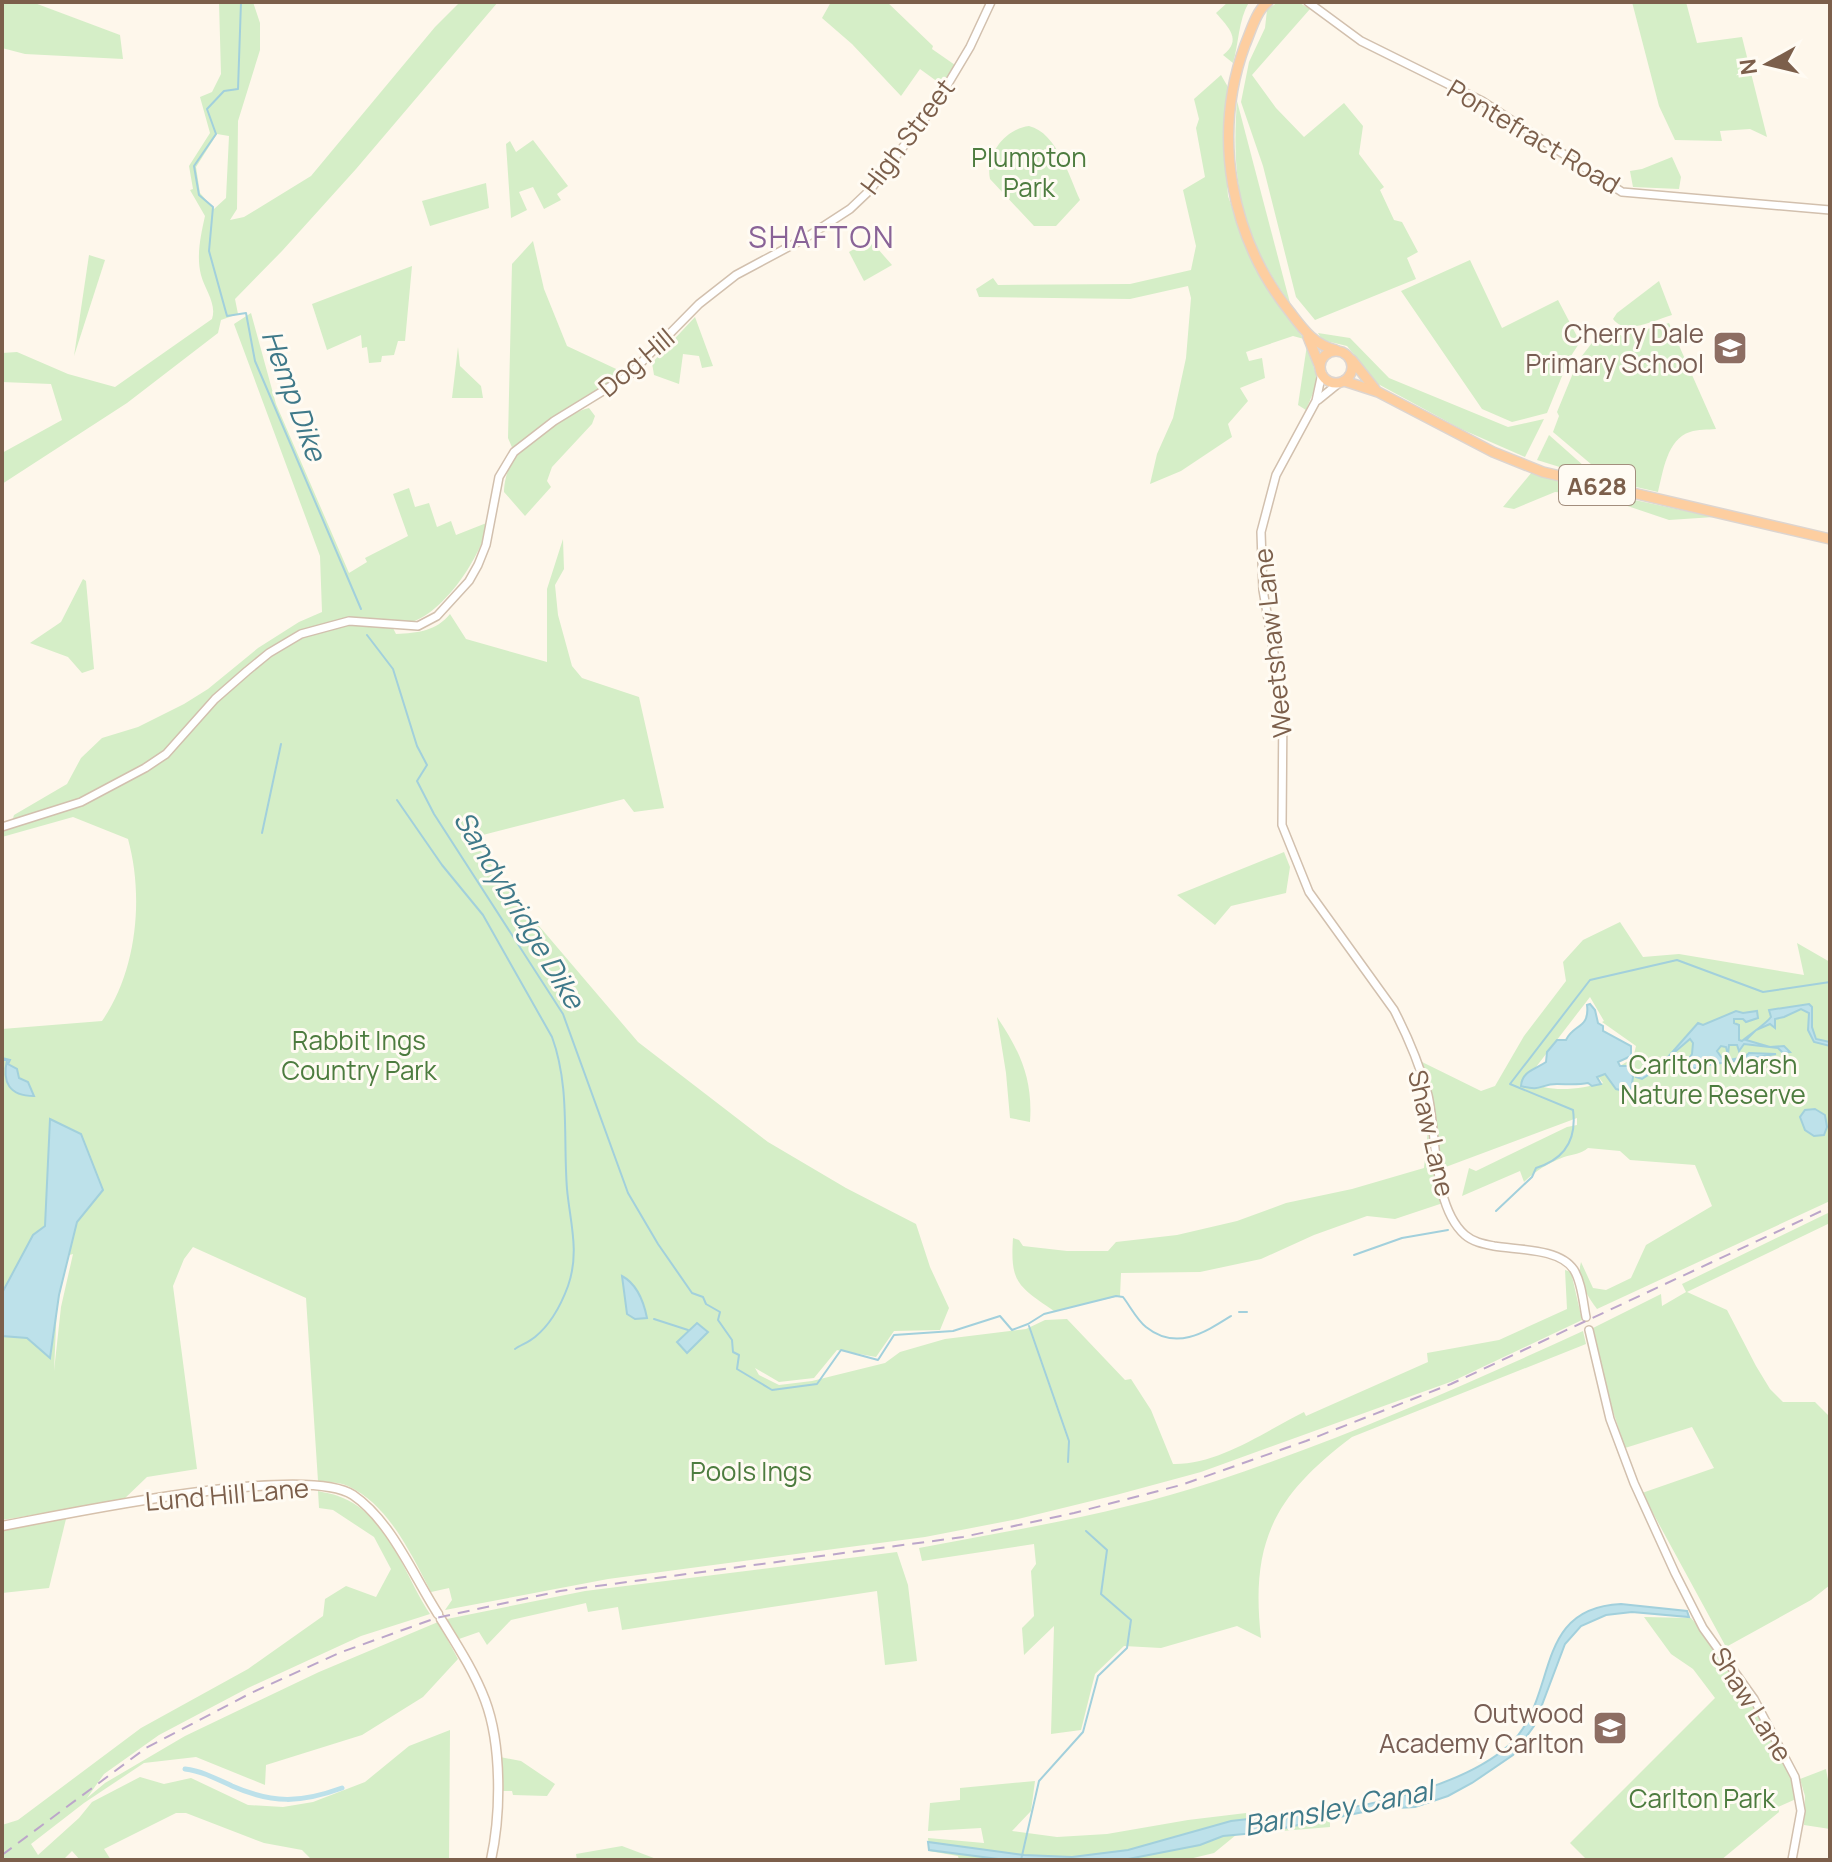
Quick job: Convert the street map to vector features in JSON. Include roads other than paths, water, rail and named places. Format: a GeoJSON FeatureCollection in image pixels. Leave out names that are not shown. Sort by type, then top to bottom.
{"type":"FeatureCollection","features":[{"type":"Feature","properties":{"kind":"highway","name":"A628"},"geometry":{"type":"LineString","coordinates":[[1265,3],[1248,37],[1234,83],[1228,137],[1231,184],[1248,243],[1280,300],[1307,334],[1318,344],[1350,357],[1378,392]]}},
{"type":"Feature","properties":{"kind":"highway","name":"A628"},"geometry":{"type":"LineString","coordinates":[[1307,334],[1321,370],[1329,381],[1378,392],[1493,452],[1543,472],[1830,539]]}},
{"type":"Feature","properties":{"kind":"highway"},"geometry":{"type":"LineString","coordinates":[[1321,370],[1326,354],[1336,350]]}},
{"type":"Feature","properties":{"kind":"highway"},"geometry":{"type":"LineString","coordinates":[[1341,382],[1353,368],[1350,357]]}},
{"type":"Feature","properties":{"kind":"main road","name":"Lund Hill Lane"},"geometry":{"type":"LineString","coordinates":[[2,1526],[187,1494],[271,1485],[320,1485],[351,1494],[382,1523],[462,1651],[486,1702],[496,1763],[497,1831],[491,1860]]}},
{"type":"Feature","properties":{"kind":"street","name":"High Street"},"geometry":{"type":"LineString","coordinates":[[753,266],[834,221],[870,190],[936,104],[970,47],[991,2]]}},
{"type":"Feature","properties":{"kind":"street","name":"Pontefract Road"},"geometry":{"type":"LineString","coordinates":[[1308,2],[1361,41],[1482,101],[1622,192],[1830,210]]}},
{"type":"Feature","properties":{"kind":"street","name":"Dog Hill"},"geometry":{"type":"LineString","coordinates":[[2,827],[81,802],[166,754],[215,699],[287,641],[311,630],[349,621],[407,627],[418,626],[437,616],[469,581],[478,565],[486,545],[499,477],[514,452],[554,421],[629,375],[699,304],[736,275],[753,266]]}},
{"type":"Feature","properties":{"kind":"street","name":"Weetshaw Lane"},"geometry":{"type":"LineString","coordinates":[[1290,848],[1282,825],[1283,705],[1263,590],[1261,532],[1276,475],[1316,401],[1321,370]]}},
{"type":"Feature","properties":{"kind":"street","name":"Weetshaw Lane"},"geometry":{"type":"LineString","coordinates":[[1316,401],[1341,382]]}},
{"type":"Feature","properties":{"kind":"street","name":"Shaw Lane"},"geometry":{"type":"LineString","coordinates":[[1290,848],[1309,892],[1394,1010],[1403,1028],[1428,1097],[1438,1173],[1447,1205],[1458,1226],[1466,1236],[1484,1244],[1551,1254],[1564,1260],[1577,1276],[1586,1317]]}},
{"type":"Feature","properties":{"kind":"street","name":"Shaw Lane"},"geometry":{"type":"LineString","coordinates":[[1589,1330],[1610,1419],[1633,1481],[1675,1573],[1703,1628],[1754,1699],[1795,1777],[1801,1811],[1792,1860]]}},
{"type":"Feature","properties":{"kind":"water"},"geometry":{"type":"Polygon","coordinates":[[[1590,1004],[1603,1031],[1631,1046],[1631,1056],[1618,1062],[1620,1066],[1629,1066],[1633,1077],[1631,1090],[1616,1089],[1605,1074],[1597,1077],[1601,1084],[1592,1086],[1588,1083],[1551,1084],[1537,1088],[1521,1086],[1527,1074],[1546,1062],[1547,1052],[1557,1040],[1566,1040],[1584,1022],[1587,1005],[1590,1004]]]}},
{"type":"Feature","properties":{"kind":"water"},"geometry":{"type":"Polygon","coordinates":[[[1809,1004],[1816,1039],[1830,1042],[1830,1046],[1814,1042],[1808,1030],[1809,1013],[1801,1009],[1775,1019],[1775,1028],[1770,1024],[1757,1030],[1771,1017],[1769,1010],[1809,1004]]]}},
{"type":"Feature","properties":{"kind":"water"},"geometry":{"type":"Polygon","coordinates":[[[1736,1011],[1757,1011],[1758,1018],[1746,1022],[1734,1019],[1734,1023],[1739,1025],[1739,1040],[1755,1031],[1746,1040],[1770,1047],[1784,1046],[1790,1052],[1744,1044],[1739,1051],[1737,1045],[1729,1045],[1728,1055],[1726,1047],[1721,1046],[1717,1051],[1724,1061],[1745,1057],[1749,1053],[1776,1054],[1699,1069],[1684,1066],[1692,1054],[1693,1043],[1690,1039],[1648,1075],[1642,1079],[1636,1077],[1637,1073],[1668,1057],[1698,1023],[1703,1025],[1736,1011]]]}},
{"type":"Feature","properties":{"kind":"water"},"geometry":{"type":"Polygon","coordinates":[[[2,1058],[10,1060],[8,1064],[17,1069],[19,1078],[28,1082],[34,1096],[19,1093],[9,1086],[7,1060],[2,1058]]]}},
{"type":"Feature","properties":{"kind":"water"},"geometry":{"type":"Polygon","coordinates":[[[1815,1109],[1825,1115],[1827,1127],[1824,1135],[1814,1136],[1805,1130],[1800,1117],[1805,1110],[1815,1109]]]}},
{"type":"Feature","properties":{"kind":"water"},"geometry":{"type":"Polygon","coordinates":[[[50,1119],[81,1134],[103,1190],[77,1222],[59,1295],[50,1358],[27,1338],[2,1336],[2,1293],[33,1235],[45,1226],[50,1119]]]}},
{"type":"Feature","properties":{"kind":"water"},"geometry":{"type":"Polygon","coordinates":[[[622,1276],[639,1294],[647,1318],[635,1319],[627,1314],[622,1276]]]}},
{"type":"Feature","properties":{"kind":"water"},"geometry":{"type":"Polygon","coordinates":[[[697,1323],[708,1332],[687,1353],[677,1342],[697,1323]]]}},
{"type":"Feature","properties":{"kind":"water","name":"Barnsley Canal"},"geometry":{"type":"Polygon","coordinates":[[[1621,1604],[1687,1611],[1689,1617],[1632,1612],[1606,1615],[1581,1626],[1565,1644],[1534,1726],[1513,1755],[1448,1796],[1415,1807],[1378,1809],[1339,1817],[1338,1810],[1428,1788],[1491,1759],[1508,1746],[1524,1727],[1559,1639],[1572,1621],[1592,1609],[1621,1604]]]}},
{"type":"Feature","properties":{"kind":"water","name":"Barnsley Canal"},"geometry":{"type":"Polygon","coordinates":[[[1325,1810],[1326,1819],[1266,1832],[1223,1836],[1200,1845],[1123,1860],[1006,1860],[929,1850],[928,1842],[1024,1855],[1072,1857],[1128,1850],[1231,1821],[1325,1810]]]}},
{"type":"Feature","properties":{"kind":"waterway","name":"Hemp Dike"},"geometry":{"type":"LineString","coordinates":[[241,2],[238,89],[224,91],[207,109],[216,134],[194,166],[199,195],[213,207],[209,251],[227,316],[246,313],[255,361],[361,609]]}},
{"type":"Feature","properties":{"kind":"waterway","name":"Sandybridge Dike"},"geometry":{"type":"LineString","coordinates":[[367,635],[393,669],[417,746],[427,765],[417,781],[434,814],[563,1014],[628,1193],[692,1293],[703,1297],[706,1304],[720,1312],[718,1320],[732,1340],[733,1352],[739,1355],[737,1369],[772,1390],[817,1384],[841,1350],[878,1360],[894,1335],[953,1331],[1000,1316],[1012,1330],[1044,1314],[1116,1296],[1123,1297],[1146,1327],[1168,1338],[1190,1337],[1231,1316]]}},
{"type":"Feature","properties":{"kind":"waterway"},"geometry":{"type":"LineString","coordinates":[[262,833],[281,744]]}},
{"type":"Feature","properties":{"kind":"waterway"},"geometry":{"type":"LineString","coordinates":[[397,800],[442,865],[483,915],[552,1037],[558,1056],[564,1093],[567,1189],[573,1237],[572,1273],[551,1320],[535,1337],[515,1349]]}},
{"type":"Feature","properties":{"kind":"waterway"},"geometry":{"type":"LineString","coordinates":[[1496,1211],[1532,1177],[1536,1168],[1562,1154],[1571,1139],[1573,1110],[1510,1084],[1590,980],[1677,960],[1763,992],[1830,982]]}},
{"type":"Feature","properties":{"kind":"waterway"},"geometry":{"type":"LineString","coordinates":[[1354,1255],[1402,1238],[1448,1230]]}},
{"type":"Feature","properties":{"kind":"waterway"},"geometry":{"type":"LineString","coordinates":[[1239,1312],[1247,1312]]}},
{"type":"Feature","properties":{"kind":"waterway"},"geometry":{"type":"LineString","coordinates":[[654,1319],[688,1330]]}},
{"type":"Feature","properties":{"kind":"waterway"},"geometry":{"type":"LineString","coordinates":[[1029,1326],[1069,1441],[1068,1462]]}},
{"type":"Feature","properties":{"kind":"waterway"},"geometry":{"type":"LineString","coordinates":[[1021,1860],[1039,1781],[1083,1732],[1098,1676],[1127,1648],[1131,1620],[1101,1594],[1107,1550],[1086,1531]]}},
{"type":"Feature","properties":{"kind":"waterway","name":"Barnsley Canal"},"geometry":{"type":"LineString","coordinates":[[185,1769],[203,1773],[247,1792],[274,1798],[300,1799],[342,1788]]}},
{"type":"Feature","properties":{"kind":"waterway","name":"Barnsley Canal"},"geometry":{"type":"LineString","coordinates":[[1320,1814],[1342,1811]]}},
{"type":"Feature","properties":{"kind":"railway"},"geometry":{"type":"LineString","coordinates":[[2,1855],[146,1748],[251,1693],[339,1653],[436,1618],[560,1591],[963,1537],[1074,1513],[1181,1485],[1306,1441],[1451,1384],[1830,1207]]}},
{"type":"Feature","properties":{"kind":"place","name":"Cherry Dale Primary School"},"geometry":{"type":"Point","coordinates":[1730,348]}},
{"type":"Feature","properties":{"kind":"place","name":"Outwood Academy Carlton"},"geometry":{"type":"Point","coordinates":[1610,1728]}},
{"type":"Feature","properties":{"kind":"district","name":"SHAFTON"},"geometry":{"type":"Point","coordinates":[822,236]}},
{"type":"Feature","properties":{"kind":"park label","name":"Plumpton Park"},"geometry":{"type":"Point","coordinates":[1029,172]}},
{"type":"Feature","properties":{"kind":"park label","name":"Rabbit Ings Country Park"},"geometry":{"type":"Point","coordinates":[359,1055]}},
{"type":"Feature","properties":{"kind":"park label","name":"Carlton Marsh Nature Reserve"},"geometry":{"type":"Point","coordinates":[1713,1079]}},
{"type":"Feature","properties":{"kind":"park label","name":"Pools Ings"},"geometry":{"type":"Point","coordinates":[751,1471]}},
{"type":"Feature","properties":{"kind":"park label","name":"Carlton Park"},"geometry":{"type":"Point","coordinates":[1702,1798]}}]}
